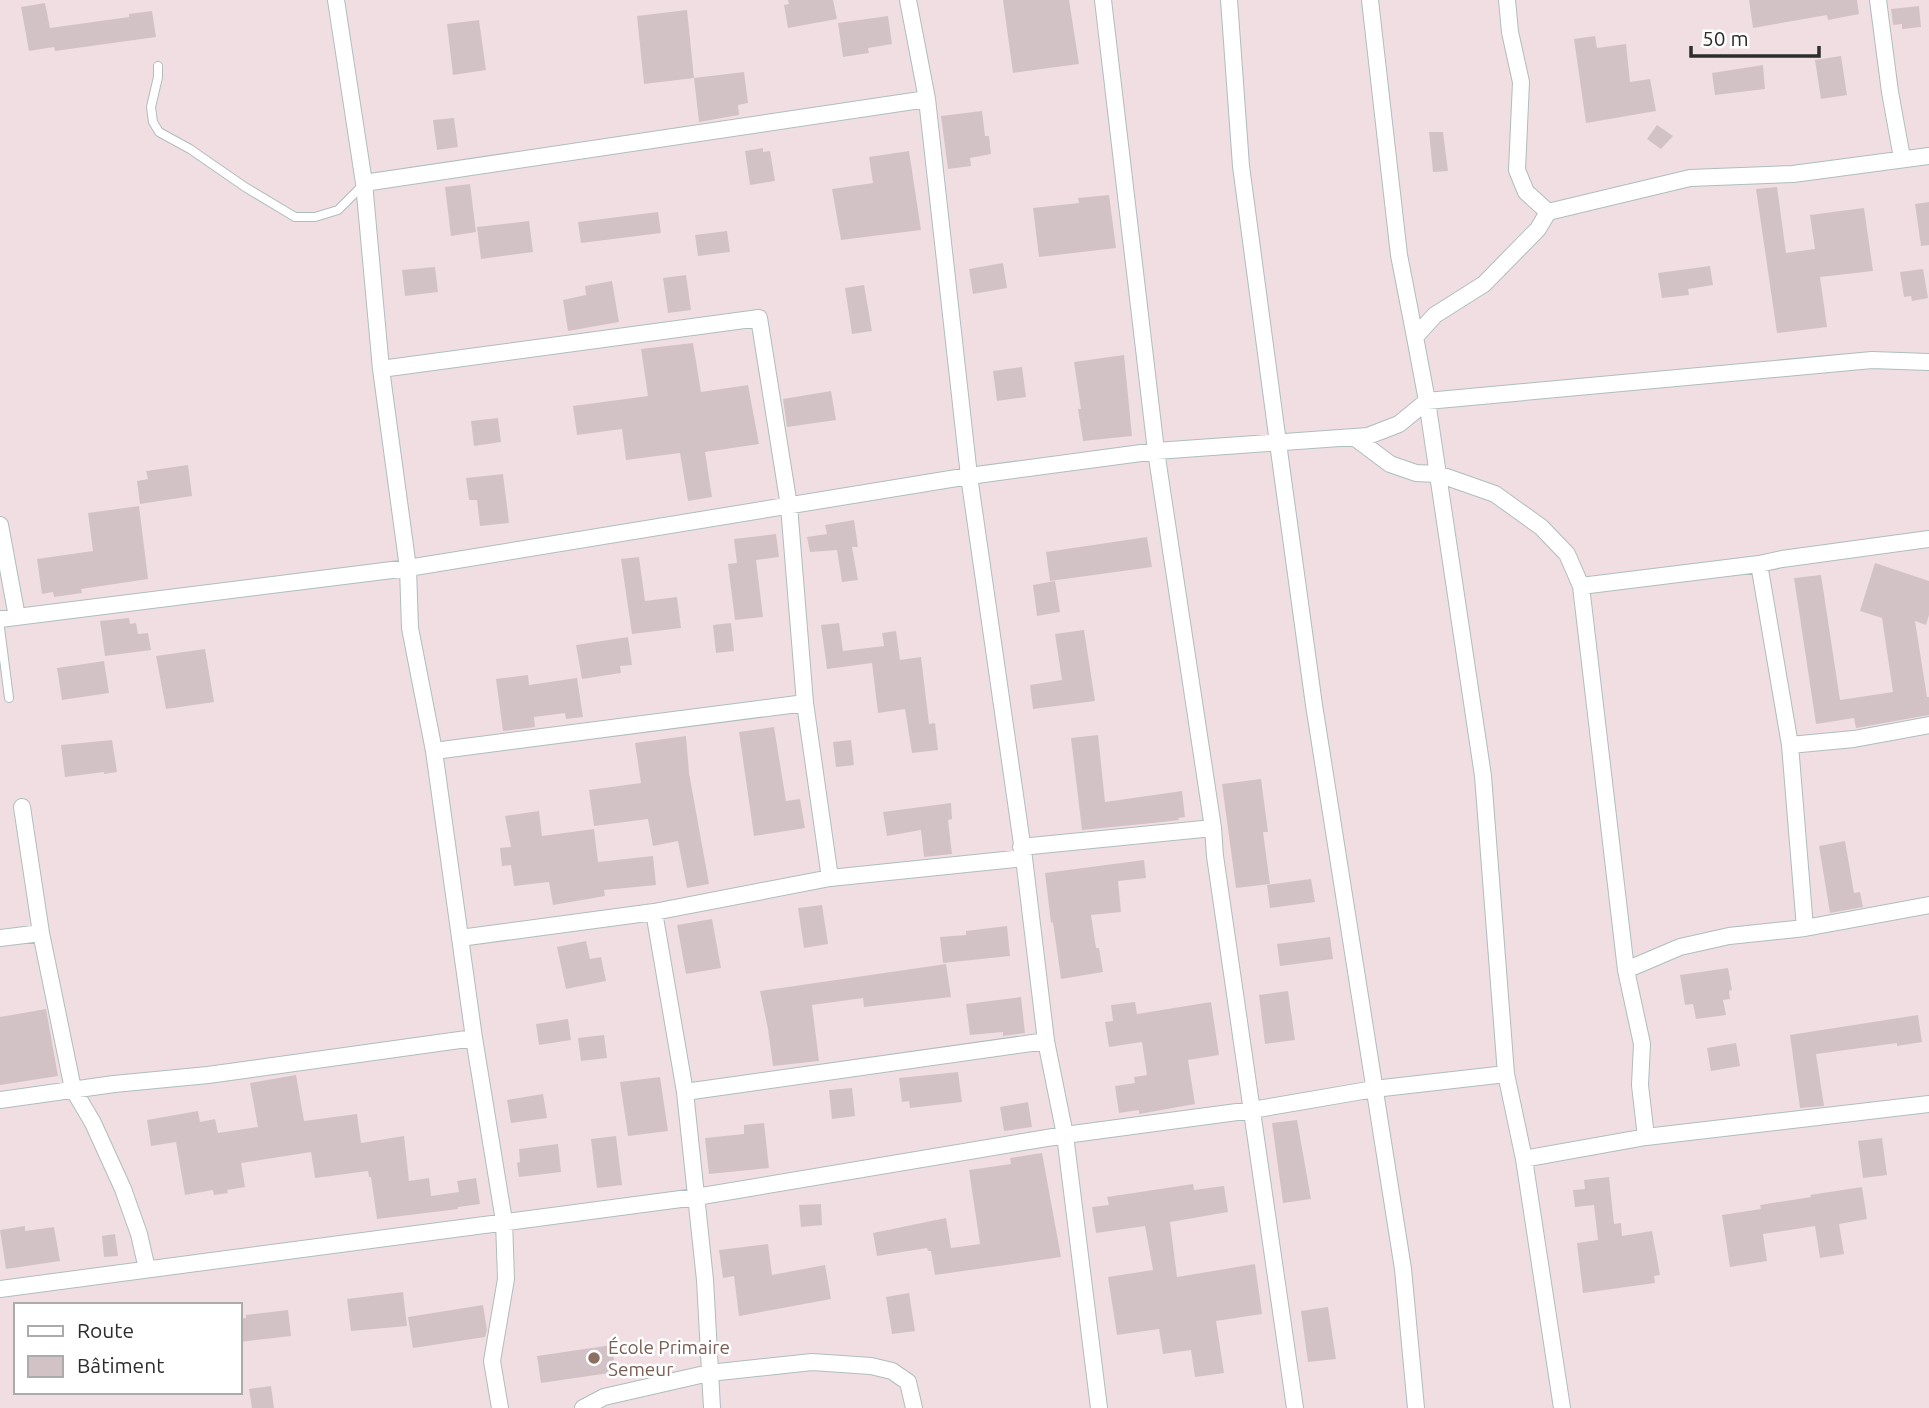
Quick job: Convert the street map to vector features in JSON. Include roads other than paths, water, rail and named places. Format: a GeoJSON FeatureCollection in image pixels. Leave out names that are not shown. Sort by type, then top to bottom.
{"type":"FeatureCollection","features":[{"type":"Feature","properties":{"kind":"street"},"geometry":{"type":"LineString","coordinates":[[336,0],[364,183],[381,369],[408,568],[411,628],[434,751],[474,1038],[504,1220],[506,1279],[492,1361],[500,1408]]}},
{"type":"Feature","properties":{"kind":"street"},"geometry":{"type":"LineString","coordinates":[[908,0],[927,99],[969,476],[1046,1041],[1065,1135],[1099,1408]]}},
{"type":"Feature","properties":{"kind":"street"},"geometry":{"type":"LineString","coordinates":[[1103,0],[1156,451],[1213,828],[1294,1408]]}},
{"type":"Feature","properties":{"kind":"street"},"geometry":{"type":"LineString","coordinates":[[1230,0],[1241,166],[1314,705],[1403,1269],[1416,1408]]}},
{"type":"Feature","properties":{"kind":"street"},"geometry":{"type":"LineString","coordinates":[[1370,0],[1399,255],[1427,401],[1483,776],[1506,1074],[1524,1159],[1562,1408]]}},
{"type":"Feature","properties":{"kind":"street"},"geometry":{"type":"LineString","coordinates":[[1507,0],[1510,32],[1521,82],[1517,170],[1526,192],[1548,212]]}},
{"type":"Feature","properties":{"kind":"street"},"geometry":{"type":"LineString","coordinates":[[1878,0],[1902,158]]}},
{"type":"Feature","properties":{"kind":"street"},"geometry":{"type":"LineString","coordinates":[[364,183],[927,99]]}},
{"type":"Feature","properties":{"kind":"street"},"geometry":{"type":"LineString","coordinates":[[1415,337],[1435,315],[1484,284],[1538,229],[1548,212],[1689,178],[1793,174],[1929,156]]}},
{"type":"Feature","properties":{"kind":"street"},"geometry":{"type":"LineString","coordinates":[[381,369],[759,318],[789,506],[805,704],[830,878]]}},
{"type":"Feature","properties":{"kind":"street"},"geometry":{"type":"LineString","coordinates":[[0,619],[408,568],[969,476],[1156,451],[1368,436],[1399,424],[1427,401],[1872,360],[1929,362]]}},
{"type":"Feature","properties":{"kind":"street"},"geometry":{"type":"LineString","coordinates":[[1354,437],[1390,464],[1416,473],[1438,474],[1495,494],[1541,527],[1567,554],[1581,586],[1626,970],[1642,1044],[1640,1085],[1646,1137]]}},
{"type":"Feature","properties":{"kind":"street"},"geometry":{"type":"LineString","coordinates":[[0,525],[17,617]]}},
{"type":"Feature","properties":{"kind":"street"},"geometry":{"type":"LineString","coordinates":[[1581,586],[1929,539]]}},
{"type":"Feature","properties":{"kind":"street"},"geometry":{"type":"LineString","coordinates":[[1759,564],[1790,745],[1805,928]]}},
{"type":"Feature","properties":{"kind":"street"},"geometry":{"type":"LineString","coordinates":[[434,751],[805,704]]}},
{"type":"Feature","properties":{"kind":"street"},"geometry":{"type":"LineString","coordinates":[[1790,745],[1854,739],[1929,725]]}},
{"type":"Feature","properties":{"kind":"street"},"geometry":{"type":"LineString","coordinates":[[22,807],[41,933],[73,1089],[93,1123],[123,1189],[139,1234],[147,1269]]}},
{"type":"Feature","properties":{"kind":"street"},"geometry":{"type":"LineString","coordinates":[[460,938],[654,912],[830,878],[1213,828]]}},
{"type":"Feature","properties":{"kind":"street"},"geometry":{"type":"LineString","coordinates":[[1626,970],[1680,947],[1729,936],[1805,928],[1929,905]]}},
{"type":"Feature","properties":{"kind":"street"},"geometry":{"type":"LineString","coordinates":[[654,912],[685,1092],[705,1280],[712,1408]]}},
{"type":"Feature","properties":{"kind":"street"},"geometry":{"type":"LineString","coordinates":[[0,938],[41,933]]}},
{"type":"Feature","properties":{"kind":"street"},"geometry":{"type":"LineString","coordinates":[[0,1100],[73,1089],[208,1075],[474,1038]]}},
{"type":"Feature","properties":{"kind":"street"},"geometry":{"type":"LineString","coordinates":[[685,1092],[1046,1041]]}},
{"type":"Feature","properties":{"kind":"street"},"geometry":{"type":"LineString","coordinates":[[0,1289],[504,1220],[696,1197],[1065,1135],[1252,1110],[1374,1089],[1506,1074]]}},
{"type":"Feature","properties":{"kind":"street"},"geometry":{"type":"LineString","coordinates":[[1524,1159],[1646,1137],[1929,1104]]}},
{"type":"Feature","properties":{"kind":"street"},"geometry":{"type":"LineString","coordinates":[[583,1408],[604,1397],[709,1373],[812,1362],[871,1366],[892,1371],[908,1382],[914,1408]]}},
{"type":"Feature","properties":{"kind":"lane"},"geometry":{"type":"LineString","coordinates":[[158,66],[151,107],[153,122],[159,132],[295,217],[315,218],[338,210],[364,183]]}},
{"type":"Feature","properties":{"kind":"lane"},"geometry":{"type":"LineString","coordinates":[[0,628],[9,698]]}},
{"type":"Feature","properties":{"kind":"place","name":"École Primaire Semeur"},"geometry":{"type":"Point","coordinates":[594,1358]}}]}
